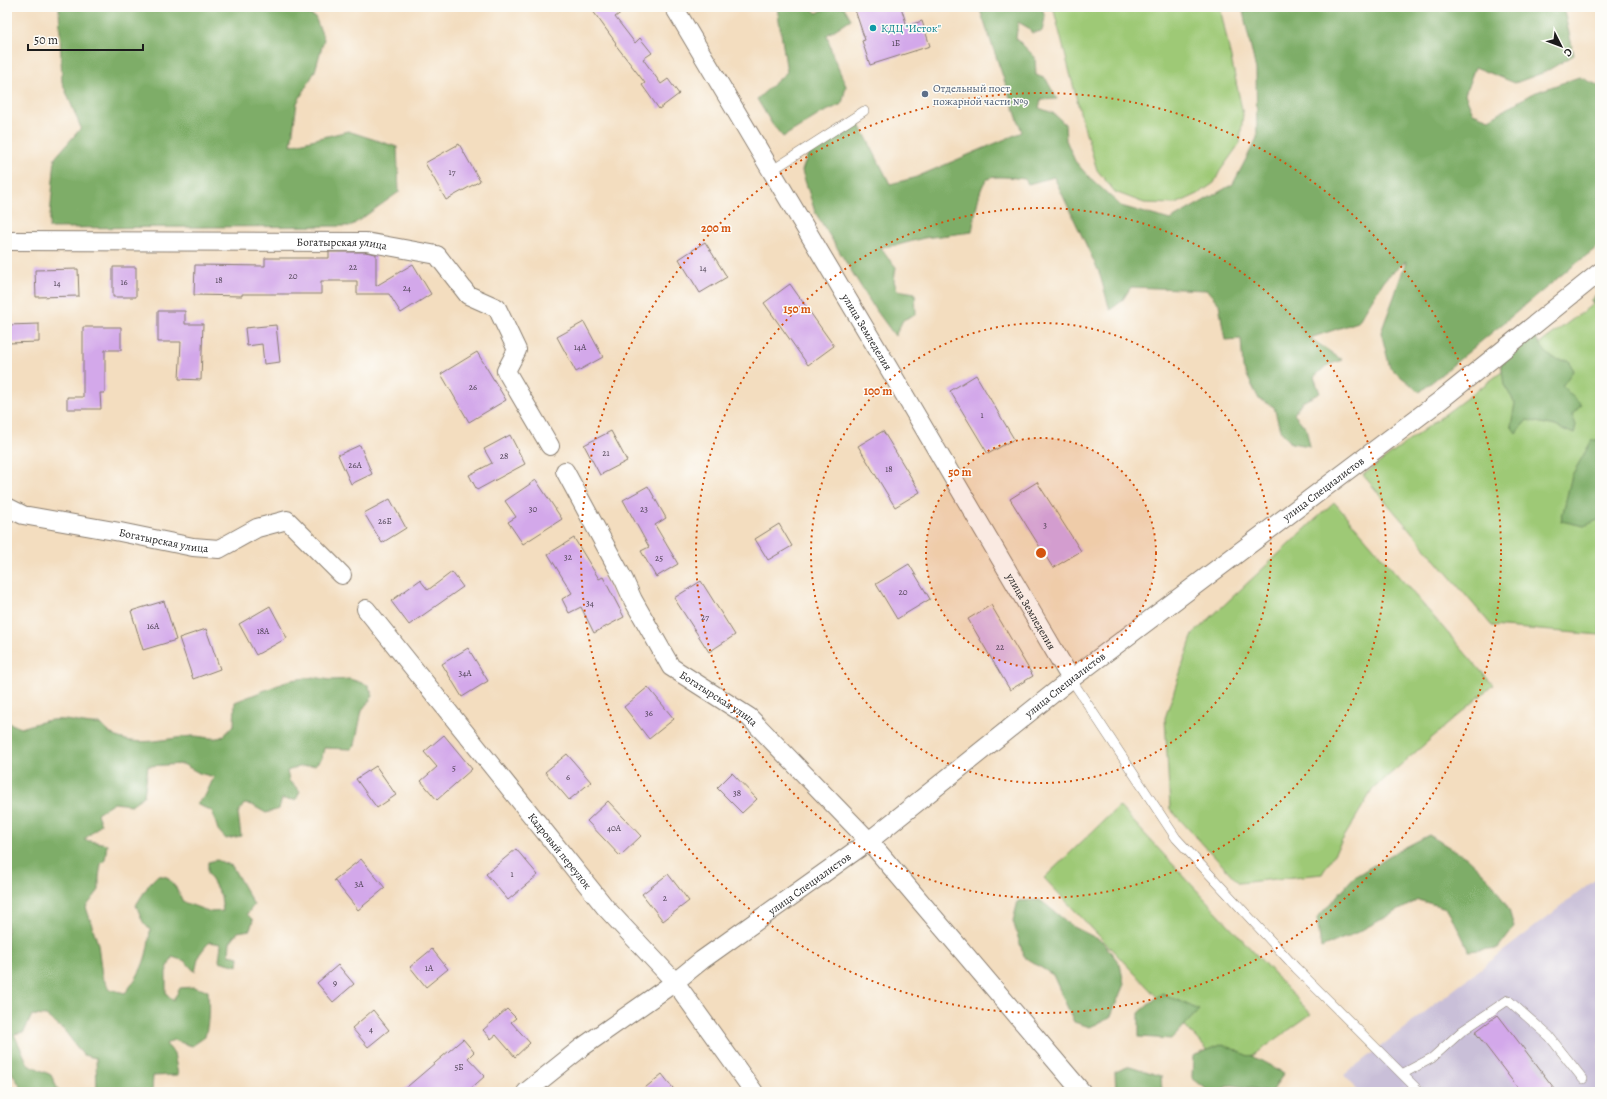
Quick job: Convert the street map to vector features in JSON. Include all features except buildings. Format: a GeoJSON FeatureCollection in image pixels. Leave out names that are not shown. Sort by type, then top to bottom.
{"type":"FeatureCollection","features":[{"type":"Feature","properties":{"kind":"street","name":"улица Земледелия"},"geometry":{"type":"LineString","coordinates":[[674,7],[1071,679]]}},
{"type":"Feature","properties":{"kind":"street","name":"Богатырская улица"},"geometry":{"type":"LineString","coordinates":[[7,241],[366,242],[437,255],[468,295],[497,308],[517,350],[506,371],[550,446]]}},
{"type":"Feature","properties":{"kind":"street","name":"улица Специалистов"},"geometry":{"type":"LineString","coordinates":[[526,1092],[581,1048],[675,982],[702,960],[869,841],[1071,679],[1437,403],[1600,272]]}},
{"type":"Feature","properties":{"kind":"street","name":"Богатырская улица"},"geometry":{"type":"LineString","coordinates":[[565,471],[624,580],[633,600],[671,667],[749,717],[869,841],[1082,1092]]}},
{"type":"Feature","properties":{"kind":"street","name":"Богатырская улица"},"geometry":{"type":"LineString","coordinates":[[7,507],[23,515],[120,532],[193,547],[219,549],[257,528],[287,520],[342,575]]}},
{"type":"Feature","properties":{"kind":"street","name":"Кадровый переулок"},"geometry":{"type":"LineString","coordinates":[[366,609],[605,907],[675,982],[754,1092]]}},
{"type":"Feature","properties":{"kind":"lane"},"geometry":{"type":"LineString","coordinates":[[772,171],[864,111]]}},
{"type":"Feature","properties":{"kind":"lane"},"geometry":{"type":"LineString","coordinates":[[1071,679],[1176,838],[1296,968],[1420,1092]]}},
{"type":"Feature","properties":{"kind":"lane"},"geometry":{"type":"LineString","coordinates":[[1402,1074],[1432,1058],[1462,1031],[1508,1000],[1549,1036],[1582,1079]]}},
{"type":"Feature","properties":{"kind":"shaded area"},"geometry":{"type":"Polygon","coordinates":[[[1600,876],[1600,1092],[1359,1092],[1344,1075],[1600,876]]]}},
{"type":"Feature","properties":{"kind":"green space"},"geometry":{"type":"Polygon","coordinates":[[[59,7],[291,7],[315,17],[324,39],[315,71],[297,103],[291,145],[348,131],[397,147],[399,192],[351,226],[49,228],[55,158],[81,128],[62,82],[59,7]]]}},
{"type":"Feature","properties":{"kind":"green space"},"geometry":{"type":"Polygon","coordinates":[[[777,7],[809,7],[817,13],[828,7],[844,7],[851,19],[827,35],[833,56],[846,86],[842,104],[822,113],[783,137],[772,124],[757,99],[787,72],[777,7]]]}},
{"type":"Feature","properties":{"kind":"green space"},"geometry":{"type":"Polygon","coordinates":[[[979,7],[1042,7],[1045,18],[1042,31],[1032,33],[1027,27],[1018,22],[1016,38],[1035,57],[1036,75],[1046,79],[1057,99],[1041,100],[1039,108],[1053,113],[1065,124],[1066,140],[1075,161],[1087,175],[1121,206],[1170,220],[1233,184],[1257,138],[1256,70],[1242,7],[1563,7],[1574,55],[1545,72],[1515,83],[1475,67],[1465,94],[1473,113],[1489,119],[1531,94],[1579,77],[1600,86],[1600,245],[1420,392],[1390,368],[1381,332],[1406,261],[1385,279],[1358,322],[1310,338],[1342,360],[1326,366],[1314,377],[1320,393],[1302,402],[1294,414],[1306,428],[1310,446],[1291,443],[1280,430],[1274,407],[1259,399],[1243,368],[1241,339],[1225,340],[1219,304],[1207,290],[1131,287],[1122,301],[1110,310],[1099,272],[1054,177],[1028,184],[1025,179],[1000,177],[988,179],[982,187],[972,232],[924,238],[898,245],[881,247],[896,267],[894,281],[897,290],[915,293],[916,314],[903,320],[895,336],[873,306],[815,212],[802,171],[808,154],[834,135],[858,121],[890,184],[914,178],[1022,132],[979,7]]]}},
{"type":"Feature","properties":{"kind":"green space"},"geometry":{"type":"Polygon","coordinates":[[[1053,7],[1220,7],[1243,114],[1240,143],[1220,171],[1214,183],[1198,194],[1176,204],[1144,203],[1115,192],[1097,170],[1081,116],[1053,7]]]}},
{"type":"Feature","properties":{"kind":"green space"},"geometry":{"type":"Polygon","coordinates":[[[1600,290],[1600,306],[1590,301],[1600,290]]]}},
{"type":"Feature","properties":{"kind":"green space"},"geometry":{"type":"Polygon","coordinates":[[[1600,299],[1600,635],[1492,626],[1363,475],[1600,299]]]}},
{"type":"Feature","properties":{"kind":"green space"},"geometry":{"type":"Polygon","coordinates":[[[1535,337],[1545,351],[1552,357],[1562,360],[1569,360],[1573,371],[1562,386],[1581,405],[1572,415],[1576,425],[1574,434],[1555,426],[1527,420],[1516,433],[1511,426],[1515,403],[1504,385],[1501,363],[1535,337]]]}},
{"type":"Feature","properties":{"kind":"green space"},"geometry":{"type":"Polygon","coordinates":[[[1592,440],[1600,440],[1600,519],[1584,526],[1561,521],[1572,475],[1592,440]]]}},
{"type":"Feature","properties":{"kind":"green space"},"geometry":{"type":"Polygon","coordinates":[[[1334,502],[1493,685],[1373,789],[1322,874],[1239,883],[1170,809],[1165,718],[1193,634],[1334,502]]]}},
{"type":"Feature","properties":{"kind":"green space"},"geometry":{"type":"Polygon","coordinates":[[[314,677],[330,680],[350,679],[368,685],[373,696],[362,710],[355,745],[351,749],[324,748],[322,758],[315,765],[299,767],[287,771],[289,781],[300,791],[296,800],[282,799],[279,809],[266,813],[252,805],[244,804],[238,813],[241,836],[226,839],[218,830],[212,811],[196,804],[205,796],[214,777],[199,773],[183,764],[148,766],[144,796],[131,805],[114,803],[97,814],[101,824],[84,840],[107,844],[105,860],[101,864],[99,890],[86,907],[98,944],[102,976],[109,989],[125,993],[140,971],[148,948],[150,930],[143,922],[136,905],[150,883],[158,875],[167,877],[177,889],[183,902],[211,912],[223,911],[221,896],[208,873],[208,862],[217,860],[232,866],[254,905],[247,914],[253,920],[250,930],[238,932],[230,942],[229,955],[239,957],[238,966],[219,961],[221,944],[209,942],[199,955],[195,972],[185,961],[172,957],[166,972],[166,993],[173,1001],[180,988],[193,987],[208,991],[209,1003],[205,1037],[192,1046],[173,1040],[166,1044],[174,1053],[178,1075],[153,1076],[152,1092],[97,1092],[96,1058],[83,1055],[64,1030],[46,1016],[32,1015],[24,1032],[14,1034],[28,1064],[51,1075],[59,1092],[24,1092],[7,1065],[7,722],[21,728],[53,720],[101,724],[110,733],[120,738],[144,742],[193,736],[216,738],[223,736],[234,725],[235,702],[291,680],[314,677]]]}},
{"type":"Feature","properties":{"kind":"green space"},"geometry":{"type":"Polygon","coordinates":[[[1119,806],[1311,1014],[1229,1073],[1044,878],[1119,806]]]}},
{"type":"Feature","properties":{"kind":"green space"},"geometry":{"type":"Polygon","coordinates":[[[1429,835],[1467,858],[1492,882],[1509,910],[1514,927],[1498,948],[1469,951],[1457,926],[1446,908],[1418,900],[1358,932],[1321,948],[1317,918],[1354,877],[1394,853],[1429,835]]]}},
{"type":"Feature","properties":{"kind":"green space"},"geometry":{"type":"Polygon","coordinates":[[[1040,900],[1072,926],[1102,941],[1120,964],[1124,984],[1110,1018],[1090,1027],[1074,1022],[1053,975],[1024,957],[1013,921],[1018,901],[1040,900]]]}},
{"type":"Feature","properties":{"kind":"green space"},"geometry":{"type":"Polygon","coordinates":[[[1162,993],[1199,1010],[1172,1039],[1139,1037],[1139,1013],[1162,993]]]}},
{"type":"Feature","properties":{"kind":"green space"},"geometry":{"type":"Polygon","coordinates":[[[1223,1044],[1258,1059],[1284,1073],[1272,1092],[1231,1085],[1217,1092],[1210,1092],[1192,1078],[1193,1056],[1223,1044]]]}},
{"type":"Feature","properties":{"kind":"green space"},"geometry":{"type":"Polygon","coordinates":[[[1130,1066],[1161,1076],[1162,1092],[1116,1092],[1115,1072],[1130,1066]]]}},
{"type":"Feature","properties":{"kind":"place","name":"КДЦ \"Исток\""},"geometry":{"type":"Point","coordinates":[873,28]}},
{"type":"Feature","properties":{"kind":"place","name":"Отдельный пост пожарной части №9"},"geometry":{"type":"Point","coordinates":[925,94]}}]}
